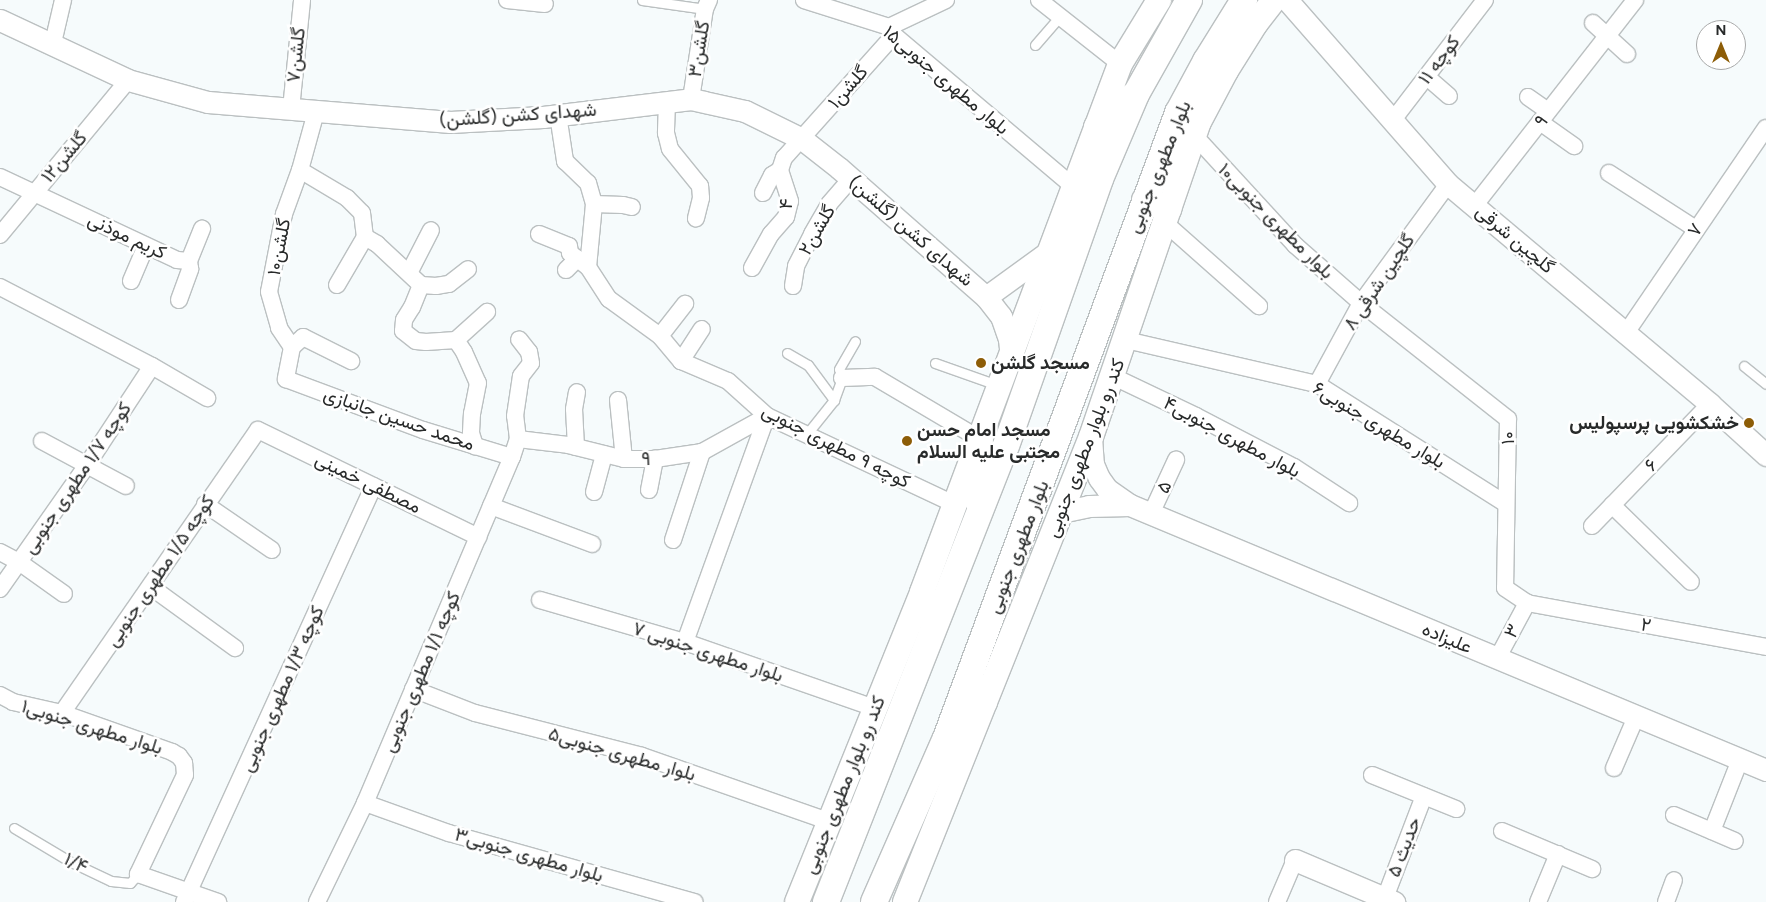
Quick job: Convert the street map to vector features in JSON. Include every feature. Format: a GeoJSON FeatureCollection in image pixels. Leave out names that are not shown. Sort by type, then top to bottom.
{"type":"FeatureCollection","features":[{"type":"Feature","properties":{"kind":"main road","name":"کند رو بلوار مطهری جنوبی"},"geometry":{"type":"LineString","coordinates":[[797,902],[922,592],[1120,64],[1158,0]]}},
{"type":"Feature","properties":{"kind":"main road"},"geometry":{"type":"LineString","coordinates":[[826,902],[1006,446],[1100,179],[1136,94],[1189,0]]}},
{"type":"Feature","properties":{"kind":"main road","name":"بلوار مطهری جنوبی"},"geometry":{"type":"LineString","coordinates":[[874,902],[946,738],[1159,211],[1178,114],[1206,61],[1244,0]]}},
{"type":"Feature","properties":{"kind":"main road","name":"کند رو بلوار مطهری جنوبی"},"geometry":{"type":"LineString","coordinates":[[905,902],[1091,437],[1126,340],[1159,211],[1226,71],[1256,23],[1274,0]]}},
{"type":"Feature","properties":{"kind":"main road"},"geometry":{"type":"LineString","coordinates":[[1097,127],[1136,94]]}},
{"type":"Feature","properties":{"kind":"main road"},"geometry":{"type":"LineString","coordinates":[[977,520],[980,439]]}},
{"type":"Feature","properties":{"kind":"main road"},"geometry":{"type":"LineString","coordinates":[[946,738],[984,702]]}},
{"type":"Feature","properties":{"kind":"street"},"geometry":{"type":"LineString","coordinates":[[53,43],[63,0]]}},
{"type":"Feature","properties":{"kind":"street","name":"گلشن۷"},"geometry":{"type":"LineString","coordinates":[[291,109],[302,0]]}},
{"type":"Feature","properties":{"kind":"street"},"geometry":{"type":"LineString","coordinates":[[507,0],[545,4]]}},
{"type":"Feature","properties":{"kind":"street","name":"بلوار مطهری جنوبی۱۵"},"geometry":{"type":"LineString","coordinates":[[804,0],[892,31],[1074,187]]}},
{"type":"Feature","properties":{"kind":"street"},"geometry":{"type":"LineString","coordinates":[[1039,0],[1120,64]]}},
{"type":"Feature","properties":{"kind":"street","name":"گلچین شرقی"},"geometry":{"type":"LineString","coordinates":[[1287,0],[1448,184],[1710,404],[1765,453]]}},
{"type":"Feature","properties":{"kind":"street","name":"کوچه ۱۱"},"geometry":{"type":"LineString","coordinates":[[1393,120],[1485,0]]}},
{"type":"Feature","properties":{"kind":"street","name":"۹"},"geometry":{"type":"LineString","coordinates":[[1475,205],[1635,0]]}},
{"type":"Feature","properties":{"kind":"street"},"geometry":{"type":"LineString","coordinates":[[892,31],[934,2]]}},
{"type":"Feature","properties":{"kind":"street","name":"گلشن۳"},"geometry":{"type":"LineString","coordinates":[[691,99],[707,5]]}},
{"type":"Feature","properties":{"kind":"street","name":"شهدای کشن (گلشن)"},"geometry":{"type":"LineString","coordinates":[[0,20],[53,43],[128,80],[208,102],[450,122],[558,115],[691,99],[745,111],[802,139],[851,179],[986,297],[1000,316],[1009,339],[1011,357]]}},
{"type":"Feature","properties":{"kind":"street"},"geometry":{"type":"LineString","coordinates":[[1593,23],[1627,54]]}},
{"type":"Feature","properties":{"kind":"street","name":"گلشن۱"},"geometry":{"type":"LineString","coordinates":[[802,139],[892,31]]}},
{"type":"Feature","properties":{"kind":"street"},"geometry":{"type":"LineString","coordinates":[[1426,77],[1449,96]]}},
{"type":"Feature","properties":{"kind":"street","name":"گلشن۱۲"},"geometry":{"type":"LineString","coordinates":[[0,235],[128,80]]}},
{"type":"Feature","properties":{"kind":"street"},"geometry":{"type":"LineString","coordinates":[[1528,97],[1544,117],[1574,146]]}},
{"type":"Feature","properties":{"kind":"street"},"geometry":{"type":"LineString","coordinates":[[667,102],[666,133],[670,148],[700,186],[701,198],[696,218]]}},
{"type":"Feature","properties":{"kind":"street","name":"گلشن۱۰"},"geometry":{"type":"LineString","coordinates":[[292,347],[279,328],[269,292],[284,214],[300,170],[316,112]]}},
{"type":"Feature","properties":{"kind":"street"},"geometry":{"type":"LineString","coordinates":[[558,115],[565,161],[588,183],[594,204],[577,265]]}},
{"type":"Feature","properties":{"kind":"street","name":"۷"},"geometry":{"type":"LineString","coordinates":[[1626,333],[1766,128]]}},
{"type":"Feature","properties":{"kind":"street","name":"بلوار مطهری جنوبی۱۰"},"geometry":{"type":"LineString","coordinates":[[1194,135],[1296,245],[1361,303]]}},
{"type":"Feature","properties":{"kind":"street"},"geometry":{"type":"LineString","coordinates":[[763,192],[772,175],[780,170],[784,158],[802,139]]}},
{"type":"Feature","properties":{"kind":"street"},"geometry":{"type":"LineString","coordinates":[[300,170],[347,198],[362,213],[365,237],[337,286]]}},
{"type":"Feature","properties":{"kind":"street","name":"۴"},"geometry":{"type":"LineString","coordinates":[[752,268],[771,234],[786,217],[790,202],[780,170]]}},
{"type":"Feature","properties":{"kind":"street"},"geometry":{"type":"LineString","coordinates":[[1609,172],[1696,229]]}},
{"type":"Feature","properties":{"kind":"street","name":"کریم موذنی"},"geometry":{"type":"LineString","coordinates":[[0,177],[177,260],[189,260],[202,229]]}},
{"type":"Feature","properties":{"kind":"street","name":"گلشن۲"},"geometry":{"type":"LineString","coordinates":[[793,286],[796,266],[812,234],[829,204],[851,179]]}},
{"type":"Feature","properties":{"kind":"street","name":"۸ گلچین شرقی"},"geometry":{"type":"LineString","coordinates":[[1317,384],[1361,303],[1448,184]]}},
{"type":"Feature","properties":{"kind":"street"},"geometry":{"type":"LineString","coordinates":[[594,204],[632,207]]}},
{"type":"Feature","properties":{"kind":"street"},"geometry":{"type":"LineString","coordinates":[[1159,211],[1259,306]]}},
{"type":"Feature","properties":{"kind":"street"},"geometry":{"type":"LineString","coordinates":[[431,230],[415,279],[412,307],[404,320],[404,331],[416,341],[456,340],[487,312]]}},
{"type":"Feature","properties":{"kind":"street","name":"کوچه ۹ مطهری جنوبی"},"geometry":{"type":"LineString","coordinates":[[539,234],[569,246],[570,253],[577,265],[609,299],[660,336],[681,361],[728,381],[767,416],[954,504]]}},
{"type":"Feature","properties":{"kind":"street"},"geometry":{"type":"LineString","coordinates":[[365,237],[377,244],[415,279],[436,286],[449,284],[468,269]]}},
{"type":"Feature","properties":{"kind":"street"},"geometry":{"type":"LineString","coordinates":[[131,281],[146,246]]}},
{"type":"Feature","properties":{"kind":"street","name":"شهدای کشن (گلشن)"},"geometry":{"type":"LineString","coordinates":[[986,297],[1051,250]]}},
{"type":"Feature","properties":{"kind":"street"},"geometry":{"type":"LineString","coordinates":[[179,300],[190,269],[189,260]]}},
{"type":"Feature","properties":{"kind":"street"},"geometry":{"type":"LineString","coordinates":[[0,287],[152,366],[207,398]]}},
{"type":"Feature","properties":{"kind":"street","name":"۱۰"},"geometry":{"type":"LineString","coordinates":[[1361,303],[1508,419],[1505,588],[1526,603]]}},
{"type":"Feature","properties":{"kind":"street"},"geometry":{"type":"LineString","coordinates":[[660,336],[686,304]]}},
{"type":"Feature","properties":{"kind":"street"},"geometry":{"type":"LineString","coordinates":[[681,361],[702,329]]}},
{"type":"Feature","properties":{"kind":"street"},"geometry":{"type":"LineString","coordinates":[[292,347],[303,337],[351,361]]}},
{"type":"Feature","properties":{"kind":"street"},"geometry":{"type":"LineString","coordinates":[[518,439],[515,416],[521,376],[531,363],[529,352],[519,339]]}},
{"type":"Feature","properties":{"kind":"street"},"geometry":{"type":"LineString","coordinates":[[456,340],[478,383],[472,413],[471,433],[474,446]]}},
{"type":"Feature","properties":{"kind":"street","name":"بلوار مطهری جنوبی۶"},"geometry":{"type":"LineString","coordinates":[[1126,340],[1317,384],[1506,504]]}},
{"type":"Feature","properties":{"kind":"street"},"geometry":{"type":"LineString","coordinates":[[416,356],[426,342]]}},
{"type":"Feature","properties":{"kind":"street","name":"محمد حسین جانبازی"},"geometry":{"type":"LineString","coordinates":[[292,347],[286,379],[423,430],[512,458]]}},
{"type":"Feature","properties":{"kind":"street","name":"کوچه ۱/۷ مطهری جنوبی"},"geometry":{"type":"LineString","coordinates":[[0,588],[152,366]]}},
{"type":"Feature","properties":{"kind":"street","name":"بلوار مطهری جنوبی۴"},"geometry":{"type":"LineString","coordinates":[[1112,376],[1196,416],[1294,467],[1349,503]]}},
{"type":"Feature","properties":{"kind":"street"},"geometry":{"type":"LineString","coordinates":[[842,378],[875,377],[980,439]]}},
{"type":"Feature","properties":{"kind":"street"},"geometry":{"type":"LineString","coordinates":[[576,447],[574,409],[577,392]]}},
{"type":"Feature","properties":{"kind":"street"},"geometry":{"type":"LineString","coordinates":[[618,400],[624,459]]}},
{"type":"Feature","properties":{"kind":"street","name":"۶"},"geometry":{"type":"LineString","coordinates":[[1592,526],[1710,404]]}},
{"type":"Feature","properties":{"kind":"street"},"geometry":{"type":"LineString","coordinates":[[685,642],[767,416]]}},
{"type":"Feature","properties":{"kind":"street","name":"۹"},"geometry":{"type":"LineString","coordinates":[[518,439],[576,447],[624,459],[655,459],[702,452],[767,416]]}},
{"type":"Feature","properties":{"kind":"street","name":"مصطفی خمینی"},"geometry":{"type":"LineString","coordinates":[[258,430],[478,537]]}},
{"type":"Feature","properties":{"kind":"street","name":"کوچه ۱/۵ مطهری جنوبی"},"geometry":{"type":"LineString","coordinates":[[62,713],[151,588],[206,504],[258,430]]}},
{"type":"Feature","properties":{"kind":"street","name":"علیزاده"},"geometry":{"type":"LineString","coordinates":[[1091,437],[1093,464],[1099,478],[1107,489],[1130,505],[1766,770]]}},
{"type":"Feature","properties":{"kind":"street","name":"کوچه ۱/۱ مطهری جنوبی"},"geometry":{"type":"LineString","coordinates":[[317,902],[365,803],[512,458],[518,439]]}},
{"type":"Feature","properties":{"kind":"street"},"geometry":{"type":"LineString","coordinates":[[42,441],[126,486]]}},
{"type":"Feature","properties":{"kind":"street"},"geometry":{"type":"LineString","coordinates":[[673,540],[702,452]]}},
{"type":"Feature","properties":{"kind":"street"},"geometry":{"type":"LineString","coordinates":[[594,492],[604,454]]}},
{"type":"Feature","properties":{"kind":"street"},"geometry":{"type":"LineString","coordinates":[[649,490],[655,459]]}},
{"type":"Feature","properties":{"kind":"street","name":"۵"},"geometry":{"type":"LineString","coordinates":[[1151,514],[1176,460]]}},
{"type":"Feature","properties":{"kind":"street","name":"کوچه ۱/۳ مطهری جنوبی"},"geometry":{"type":"LineString","coordinates":[[187,897],[374,486]]}},
{"type":"Feature","properties":{"kind":"street"},"geometry":{"type":"LineString","coordinates":[[206,504],[272,550]]}},
{"type":"Feature","properties":{"kind":"street","name":"علیزاده"},"geometry":{"type":"LineString","coordinates":[[1061,512],[1089,506],[1130,505]]}},
{"type":"Feature","properties":{"kind":"street"},"geometry":{"type":"LineString","coordinates":[[1612,505],[1692,582]]}},
{"type":"Feature","properties":{"kind":"street"},"geometry":{"type":"LineString","coordinates":[[491,506],[592,544]]}},
{"type":"Feature","properties":{"kind":"street"},"geometry":{"type":"LineString","coordinates":[[0,552],[19,562],[64,594]]}},
{"type":"Feature","properties":{"kind":"street"},"geometry":{"type":"LineString","coordinates":[[151,588],[235,648]]}},
{"type":"Feature","properties":{"kind":"street","name":"۷ بلوار مطهری جنوبی"},"geometry":{"type":"LineString","coordinates":[[540,600],[685,642],[875,708]]}},
{"type":"Feature","properties":{"kind":"street","name":"۲"},"geometry":{"type":"LineString","coordinates":[[1526,603],[1766,647]]}},
{"type":"Feature","properties":{"kind":"street","name":"۳"},"geometry":{"type":"LineString","coordinates":[[1497,659],[1526,603]]}},
{"type":"Feature","properties":{"kind":"street","name":"۵بلوار مطهری جنوبی"},"geometry":{"type":"LineString","coordinates":[[413,689],[475,713],[642,756],[830,822]]}},
{"type":"Feature","properties":{"kind":"street","name":"۱بلوار مطهری جنوبی"},"geometry":{"type":"LineString","coordinates":[[0,695],[13,702],[62,713],[172,752],[184,763],[184,775],[138,874]]}},
{"type":"Feature","properties":{"kind":"street"},"geometry":{"type":"LineString","coordinates":[[1614,768],[1636,717]]}},
{"type":"Feature","properties":{"kind":"street"},"geometry":{"type":"LineString","coordinates":[[1712,831],[1740,760]]}},
{"type":"Feature","properties":{"kind":"street"},"geometry":{"type":"LineString","coordinates":[[1372,774],[1456,809]]}},
{"type":"Feature","properties":{"kind":"street","name":"حدیث ۵"},"geometry":{"type":"LineString","coordinates":[[1390,900],[1424,796]]}},
{"type":"Feature","properties":{"kind":"street","name":"بلوار مطهری جنوبی۳"},"geometry":{"type":"LineString","coordinates":[[365,803],[449,833],[694,902]]}},
{"type":"Feature","properties":{"kind":"street"},"geometry":{"type":"LineString","coordinates":[[1674,815],[1735,841]]}},
{"type":"Feature","properties":{"kind":"street"},"geometry":{"type":"LineString","coordinates":[[1502,831],[1592,869]]}},
{"type":"Feature","properties":{"kind":"street"},"geometry":{"type":"LineString","coordinates":[[1538,902],[1558,854]]}},
{"type":"Feature","properties":{"kind":"street"},"geometry":{"type":"LineString","coordinates":[[1277,902],[1295,860],[1390,900]]}},
{"type":"Feature","properties":{"kind":"street"},"geometry":{"type":"LineString","coordinates":[[138,874],[187,897],[218,902]]}},
{"type":"Feature","properties":{"kind":"street"},"geometry":{"type":"LineString","coordinates":[[1666,902],[1674,880]]}},
{"type":"Feature","properties":{"kind":"lane"},"geometry":{"type":"LineString","coordinates":[[642,0],[707,5]]}},
{"type":"Feature","properties":{"kind":"lane"},"geometry":{"type":"LineString","coordinates":[[1035,45],[1060,16]]}},
{"type":"Feature","properties":{"kind":"lane"},"geometry":{"type":"LineString","coordinates":[[806,435],[834,400],[842,378],[840,369],[855,341]]}},
{"type":"Feature","properties":{"kind":"lane"},"geometry":{"type":"LineString","coordinates":[[787,353],[808,365],[834,400]]}},
{"type":"Feature","properties":{"kind":"lane"},"geometry":{"type":"LineString","coordinates":[[935,363],[1000,386]]}},
{"type":"Feature","properties":{"kind":"lane"},"geometry":{"type":"LineString","coordinates":[[1744,366],[1766,384]]}},
{"type":"Feature","properties":{"kind":"lane","name":"۱/۴"},"geometry":{"type":"LineString","coordinates":[[14,828],[70,862],[111,880],[130,883],[138,874]]}},
{"type":"Feature","properties":{"kind":"place","name":"مسجد گلشن"},"geometry":{"type":"Point","coordinates":[981,363]}},
{"type":"Feature","properties":{"kind":"place","name":"خشکشویی پرسپولیس"},"geometry":{"type":"Point","coordinates":[1749,423]}},
{"type":"Feature","properties":{"kind":"place","name":"مسجد امام حسن مجتبی علیه السلام"},"geometry":{"type":"Point","coordinates":[907,441]}}]}
